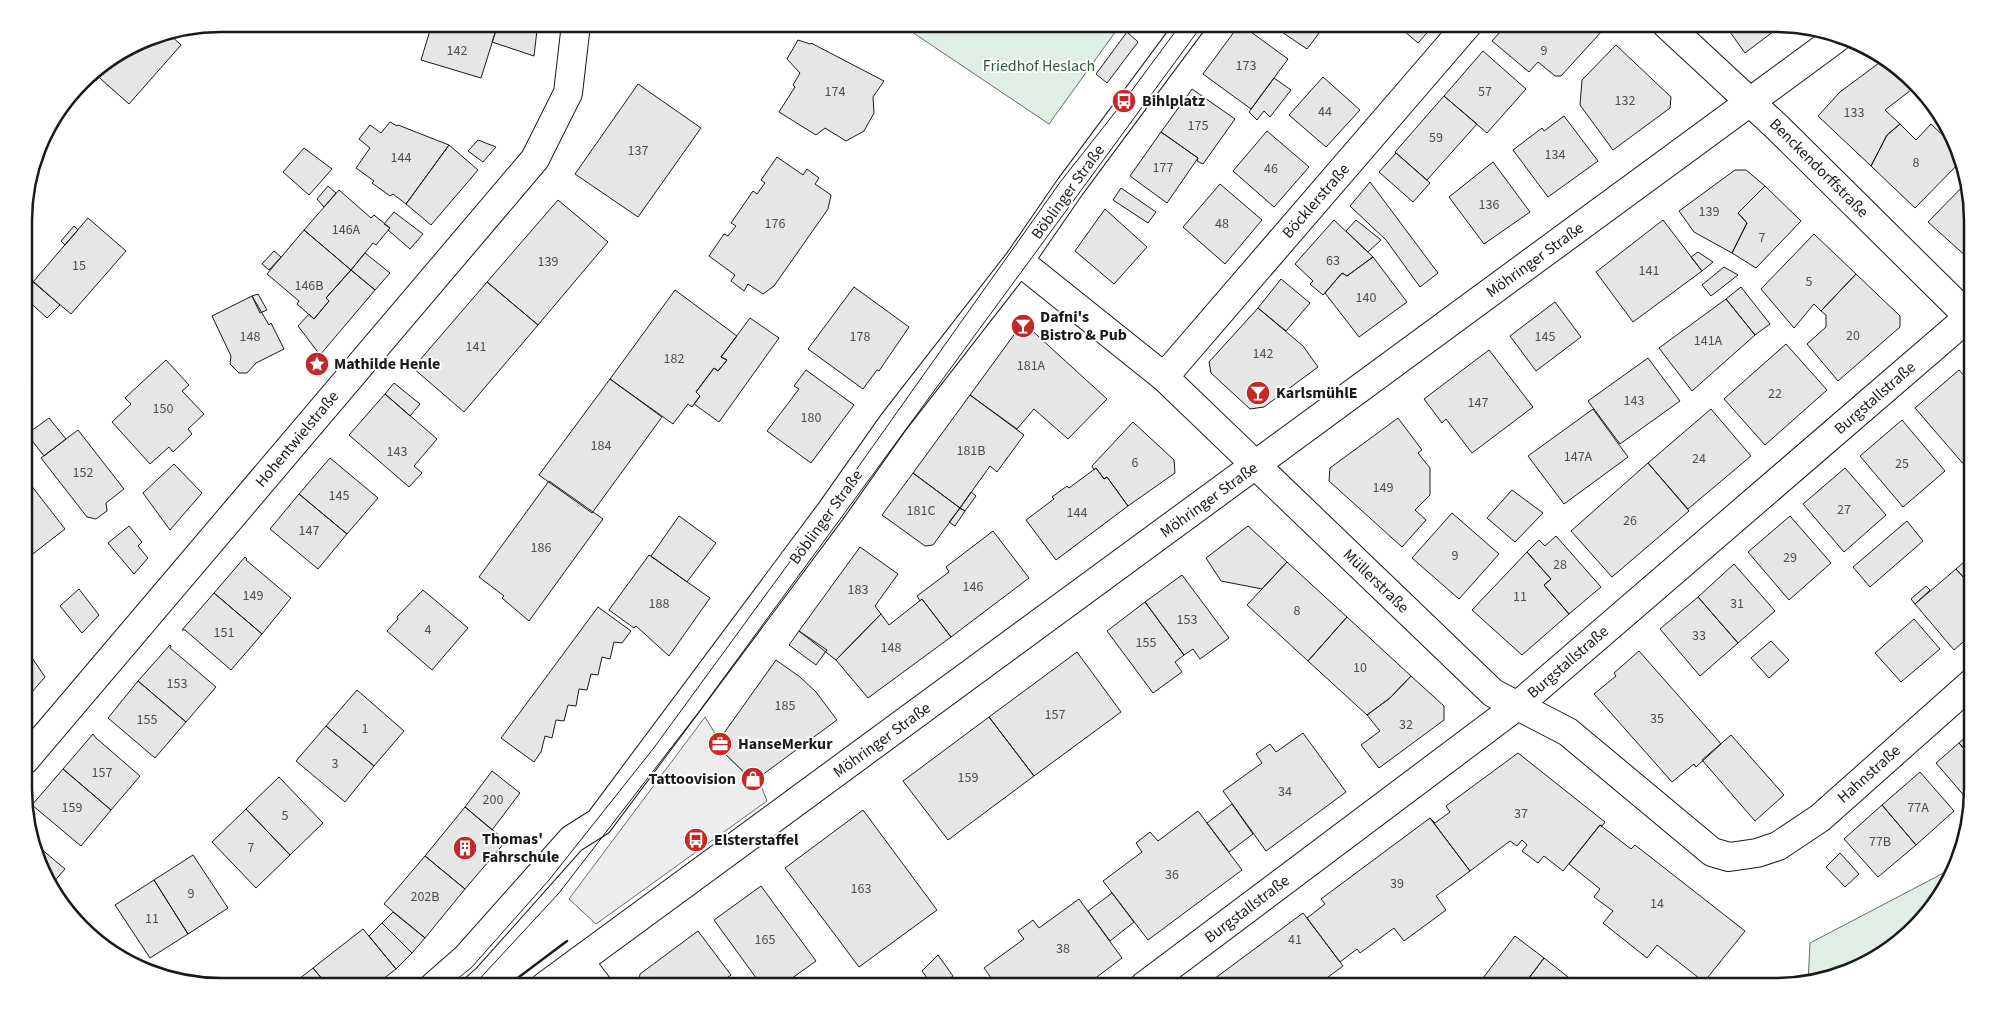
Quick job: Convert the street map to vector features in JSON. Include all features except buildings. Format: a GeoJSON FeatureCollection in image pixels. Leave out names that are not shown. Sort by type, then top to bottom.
{"type":"FeatureCollection","features":[{"type":"Feature","properties":{"kind":"street","name":"Hohentwielstraße"},"geometry":{"type":"LineString","coordinates":[[32,752],[535,159],[568,93],[575,32]]}},
{"type":"Feature","properties":{"kind":"street","name":"Böblinger Straße"},"geometry":{"type":"LineString","coordinates":[[443,978],[466,958],[572,839],[580,832],[599,822],[831,510],[893,423],[1019,261],[1070,187],[1185,32]]}},
{"type":"Feature","properties":{"kind":"street","name":"Böcklerstraße"},"geometry":{"type":"LineString","coordinates":[[1164,377],[1461,32]]}},
{"type":"Feature","properties":{"kind":"street","name":"Benckendorffstraße"},"geometry":{"type":"LineString","coordinates":[[1675,32],[1751,102],[1964,309]]}},
{"type":"Feature","properties":{"kind":"street","name":"Möhringer Straße"},"geometry":{"type":"LineString","coordinates":[[579,961],[1832,42]]}},
{"type":"Feature","properties":{"kind":"street","name":"Müllerstraße"},"geometry":{"type":"LineString","coordinates":[[1019,261],[1164,377],[1493,693],[1568,732],[1712,852],[1729,857],[1757,853]]}},
{"type":"Feature","properties":{"kind":"street","name":"Burgstallstraße"},"geometry":{"type":"LineString","coordinates":[[1155,978],[1517,706],[1964,320]]}},
{"type":"Feature","properties":{"kind":"street","name":"Hahnstraße"},"geometry":{"type":"LineString","coordinates":[[1757,853],[1778,846],[1820,818],[1964,690]]}},
{"type":"Feature","properties":{"kind":"street"},"geometry":{"type":"LineString","coordinates":[[556,978],[579,961],[592,978]]}},
{"type":"Feature","properties":{"kind":"green space","name":"Friedhof Heslach"},"geometry":{"type":"Polygon","coordinates":[[[912,32],[1115,32],[1049,124],[912,32]]]}},
{"type":"Feature","properties":{"kind":"green space"},"geometry":{"type":"Polygon","coordinates":[[[1945,872],[1933,894],[1900,931],[1881,946],[1859,958],[1808,975],[1810,943],[1945,872]]]}},
{"type":"Feature","properties":{"kind":"shaded area"},"geometry":{"type":"Polygon","coordinates":[[[705,717],[719,740],[720,749],[750,778],[758,778],[767,801],[596,924],[569,899],[705,717]]]}},
{"type":"Feature","properties":{"kind":"tram line"},"geometry":{"type":"LineString","coordinates":[[458,978],[471,968],[549,880],[653,749],[827,511],[1061,181],[1175,32]]}},
{"type":"Feature","properties":{"kind":"tram line"},"geometry":{"type":"LineString","coordinates":[[480,978],[559,893],[698,713],[1197,32]]}},
{"type":"Feature","properties":{"kind":"wall"},"geometry":{"type":"LineString","coordinates":[[518,978],[567,941]]}},
{"type":"Feature","properties":{"kind":"place","name":"Bihlplatz"},"geometry":{"type":"Point","coordinates":[1124,101]}},
{"type":"Feature","properties":{"kind":"place","name":"Dafni's Bistro & Pub"},"geometry":{"type":"Point","coordinates":[1023,326]}},
{"type":"Feature","properties":{"kind":"place","name":"Mathilde Henle"},"geometry":{"type":"Point","coordinates":[317,364]}},
{"type":"Feature","properties":{"kind":"place","name":"KarlsmühlE"},"geometry":{"type":"Point","coordinates":[1258,393]}},
{"type":"Feature","properties":{"kind":"place","name":"HanseMerkur"},"geometry":{"type":"Point","coordinates":[720,744]}},
{"type":"Feature","properties":{"kind":"place","name":"Tattoovision"},"geometry":{"type":"Point","coordinates":[753,779]}},
{"type":"Feature","properties":{"kind":"place","name":"Elsterstaffel"},"geometry":{"type":"Point","coordinates":[696,840]}},
{"type":"Feature","properties":{"kind":"place","name":"Thomas' Fahrschule"},"geometry":{"type":"Point","coordinates":[465,848]}}]}
